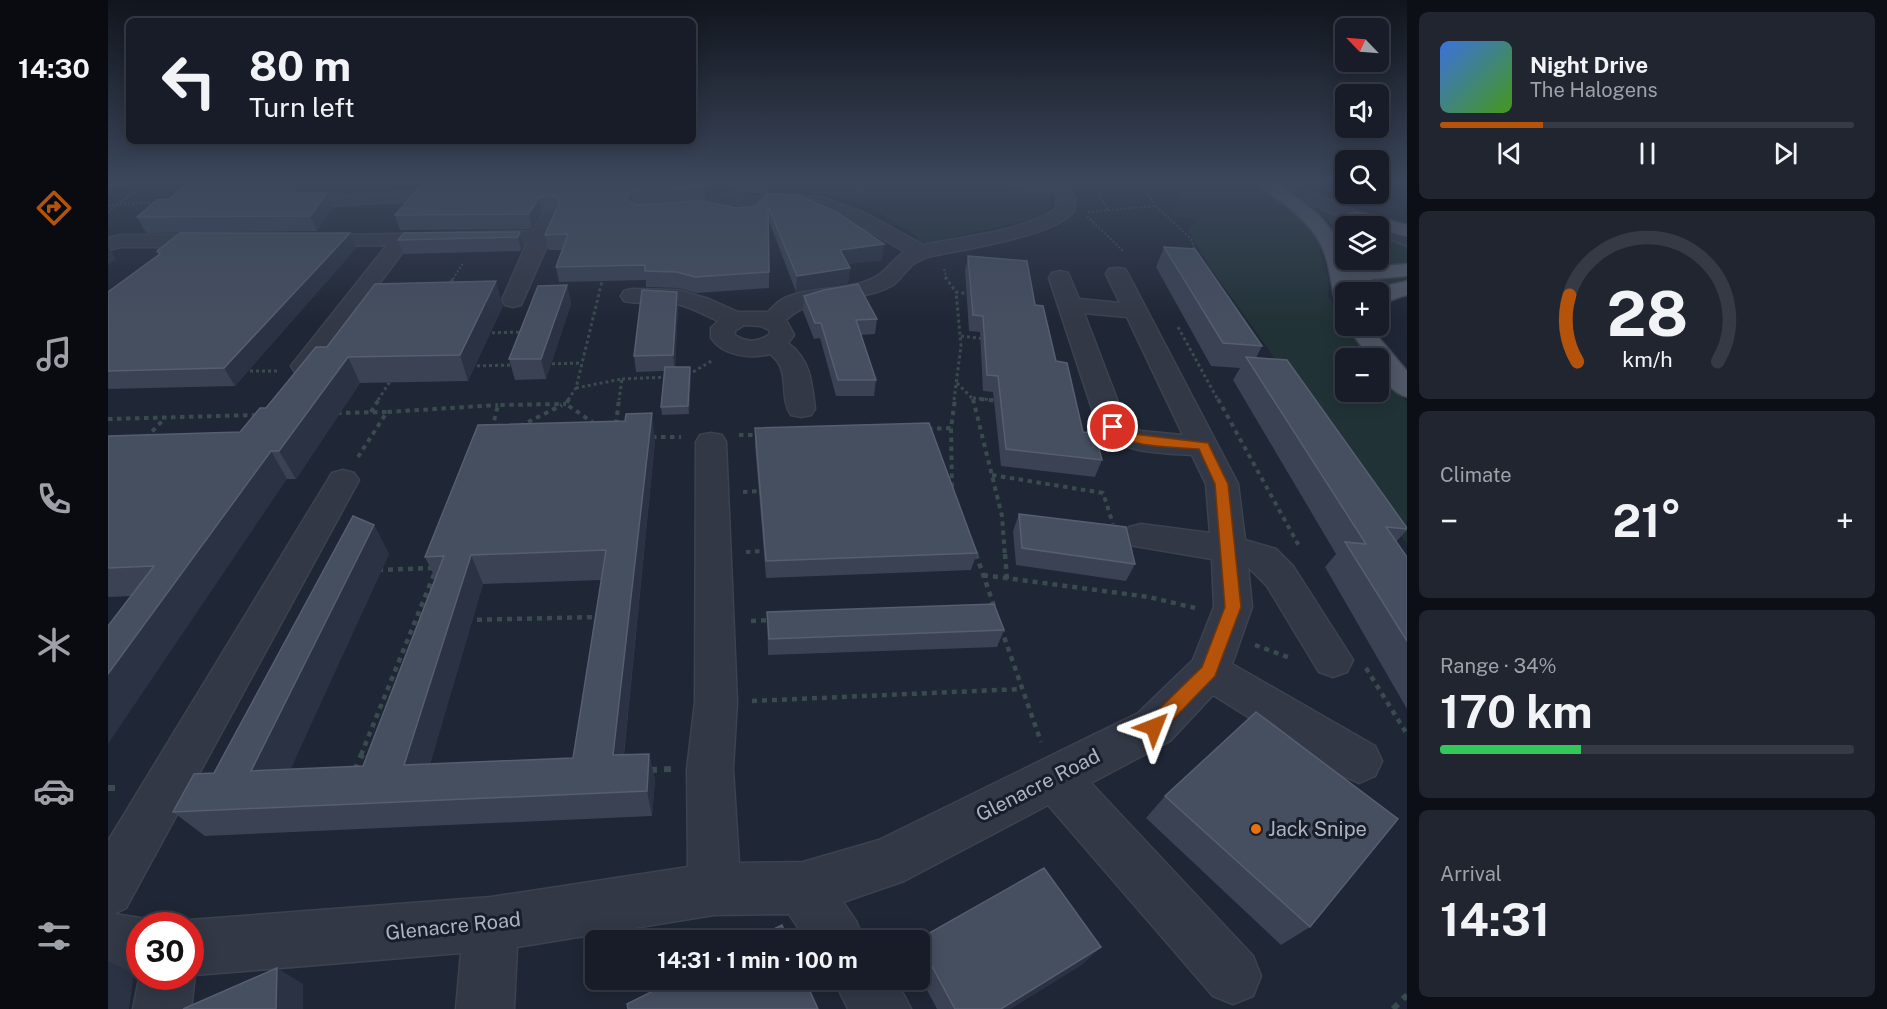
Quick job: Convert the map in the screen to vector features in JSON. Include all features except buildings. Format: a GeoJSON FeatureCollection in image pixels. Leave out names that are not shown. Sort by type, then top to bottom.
{"type":"FeatureCollection","features":[{"type":"Feature","properties":{"kind":"main road"},"geometry":{"type":"LineString","coordinates":[[1322,230],[1336,254],[1343,282]]}},
{"type":"Feature","properties":{"kind":"main road"},"geometry":{"type":"LineString","coordinates":[[1358,282],[1370,273],[1407,270]]}},
{"type":"Feature","properties":{"kind":"main road"},"geometry":{"type":"LineString","coordinates":[[1389,292],[1407,288]]}},
{"type":"Feature","properties":{"kind":"main road"},"geometry":{"type":"LineString","coordinates":[[1389,335],[1407,357]]}},
{"type":"Feature","properties":{"kind":"main road"},"geometry":{"type":"LineString","coordinates":[[1365,336],[1407,389]]}},
{"type":"Feature","properties":{"kind":"street"},"geometry":{"type":"LineString","coordinates":[[114,243],[132,230]]}},
{"type":"Feature","properties":{"kind":"street"},"geometry":{"type":"LineString","coordinates":[[373,239],[380,230]]}},
{"type":"Feature","properties":{"kind":"street"},"geometry":{"type":"LineString","coordinates":[[513,300],[544,230]]}},
{"type":"Feature","properties":{"kind":"street"},"geometry":{"type":"LineString","coordinates":[[887,230],[926,250]]}},
{"type":"Feature","properties":{"kind":"street"},"geometry":{"type":"LineString","coordinates":[[801,409],[795,365],[789,353],[773,333],[754,318],[735,320],[723,328],[721,333],[727,342],[735,346],[754,349],[773,333],[790,304],[820,296],[857,291],[885,281],[905,260],[926,250],[1021,230]]}},
{"type":"Feature","properties":{"kind":"street"},"geometry":{"type":"LineString","coordinates":[[1389,232],[1407,240]]}},
{"type":"Feature","properties":{"kind":"street"},"geometry":{"type":"LineString","coordinates":[[289,240],[540,237]]}},
{"type":"Feature","properties":{"kind":"street"},"geometry":{"type":"LineString","coordinates":[[304,366],[402,239]]}},
{"type":"Feature","properties":{"kind":"street"},"geometry":{"type":"LineString","coordinates":[[114,243],[230,241]]}},
{"type":"Feature","properties":{"kind":"street"},"geometry":{"type":"LineString","coordinates":[[156,261],[181,242]]}},
{"type":"Feature","properties":{"kind":"street"},"geometry":{"type":"LineString","coordinates":[[1060,278],[1113,427],[1118,433],[1131,438],[1203,446]]}},
{"type":"Feature","properties":{"kind":"street"},"geometry":{"type":"LineString","coordinates":[[1069,305],[1137,288]]}},
{"type":"Feature","properties":{"kind":"street","name":"Glenacre Road"},"geometry":{"type":"LineString","coordinates":[[204,947],[491,924],[714,889],[803,888],[886,863],[1154,727],[1209,671],[1233,607],[1222,484],[1203,446],[1137,288]]}},
{"type":"Feature","properties":{"kind":"street"},"geometry":{"type":"LineString","coordinates":[[632,296],[678,297],[701,304],[735,320]]}},
{"type":"Feature","properties":{"kind":"street"},"geometry":{"type":"LineString","coordinates":[[710,438],[716,702],[710,769],[714,889]]}},
{"type":"Feature","properties":{"kind":"street"},"geometry":{"type":"LineString","coordinates":[[108,890],[343,480]]}},
{"type":"Feature","properties":{"kind":"street"},"geometry":{"type":"LineString","coordinates":[[1141,536],[1229,549],[1263,558],[1280,576],[1333,660]]}},
{"type":"Feature","properties":{"kind":"street"},"geometry":{"type":"LineString","coordinates":[[1209,671],[1359,761]]}},
{"type":"Feature","properties":{"kind":"street"},"geometry":{"type":"LineString","coordinates":[[1054,777],[1233,976]]}},
{"type":"Feature","properties":{"kind":"street"},"geometry":{"type":"LineString","coordinates":[[803,888],[830,930]]}},
{"type":"Feature","properties":{"kind":"street"},"geometry":{"type":"LineString","coordinates":[[484,1009],[491,924]]}},
{"type":"Feature","properties":{"kind":"street"},"geometry":{"type":"LineString","coordinates":[[108,940],[126,943]]}},
{"type":"Feature","properties":{"kind":"street"},"geometry":{"type":"LineString","coordinates":[[162,1009],[164,990]]}},
{"type":"Feature","properties":{"kind":"street"},"geometry":{"type":"LineString","coordinates":[[869,990],[882,1009]]}},
{"type":"Feature","properties":{"kind":"path"},"geometry":{"type":"LineString","coordinates":[[1095,230],[1137,288],[1304,554]]}},
{"type":"Feature","properties":{"kind":"path"},"geometry":{"type":"LineString","coordinates":[[1182,230],[1191,239],[1194,247],[1189,254]]}},
{"type":"Feature","properties":{"kind":"path"},"geometry":{"type":"LineString","coordinates":[[926,250],[945,256],[944,275],[956,292],[961,336],[951,428],[951,484],[955,494]]}},
{"type":"Feature","properties":{"kind":"path"},"geometry":{"type":"LineString","coordinates":[[447,288],[463,263]]}},
{"type":"Feature","properties":{"kind":"path"},"geometry":{"type":"LineString","coordinates":[[517,428],[566,404],[576,388],[603,273]]}},
{"type":"Feature","properties":{"kind":"path"},"geometry":{"type":"LineString","coordinates":[[956,292],[979,295]]}},
{"type":"Feature","properties":{"kind":"path"},"geometry":{"type":"LineString","coordinates":[[478,333],[525,332]]}},
{"type":"Feature","properties":{"kind":"path"},"geometry":{"type":"LineString","coordinates":[[961,336],[994,339]]}},
{"type":"Feature","properties":{"kind":"path"},"geometry":{"type":"LineString","coordinates":[[686,377],[735,346]]}},
{"type":"Feature","properties":{"kind":"path"},"geometry":{"type":"LineString","coordinates":[[536,364],[581,363]]}},
{"type":"Feature","properties":{"kind":"path"},"geometry":{"type":"LineString","coordinates":[[467,366],[524,365]]}},
{"type":"Feature","properties":{"kind":"path"},"geometry":{"type":"LineString","coordinates":[[243,371],[301,371],[304,366]]}},
{"type":"Feature","properties":{"kind":"path"},"geometry":{"type":"LineString","coordinates":[[371,412],[393,377]]}},
{"type":"Feature","properties":{"kind":"path"},"geometry":{"type":"LineString","coordinates":[[576,388],[622,379],[675,377]]}},
{"type":"Feature","properties":{"kind":"path"},"geometry":{"type":"LineString","coordinates":[[616,426],[622,379]]}},
{"type":"Feature","properties":{"kind":"path"},"geometry":{"type":"LineString","coordinates":[[957,382],[974,398],[1002,516],[1007,579]]}},
{"type":"Feature","properties":{"kind":"path"},"geometry":{"type":"LineString","coordinates":[[974,398],[1007,402]]}},
{"type":"Feature","properties":{"kind":"path"},"geometry":{"type":"LineString","coordinates":[[328,413],[566,404],[595,424]]}},
{"type":"Feature","properties":{"kind":"path"},"geometry":{"type":"LineString","coordinates":[[491,432],[498,405]]}},
{"type":"Feature","properties":{"kind":"path"},"geometry":{"type":"LineString","coordinates":[[343,480],[387,412]]}},
{"type":"Feature","properties":{"kind":"path"},"geometry":{"type":"LineString","coordinates":[[108,419],[262,415]]}},
{"type":"Feature","properties":{"kind":"path"},"geometry":{"type":"LineString","coordinates":[[156,439],[145,439],[166,417]]}},
{"type":"Feature","properties":{"kind":"path"},"geometry":{"type":"LineString","coordinates":[[916,429],[951,428]]}},
{"type":"Feature","properties":{"kind":"path"},"geometry":{"type":"LineString","coordinates":[[651,437],[710,438],[768,434]]}},
{"type":"Feature","properties":{"kind":"path"},"geometry":{"type":"LineString","coordinates":[[992,476],[1103,493],[1116,533],[1141,536]]}},
{"type":"Feature","properties":{"kind":"path"},"geometry":{"type":"LineString","coordinates":[[712,494],[772,491]]}},
{"type":"Feature","properties":{"kind":"path"},"geometry":{"type":"LineString","coordinates":[[973,545],[996,611],[984,612]]}},
{"type":"Feature","properties":{"kind":"path"},"geometry":{"type":"LineString","coordinates":[[713,553],[772,551]]}},
{"type":"Feature","properties":{"kind":"path"},"geometry":{"type":"LineString","coordinates":[[354,773],[437,568],[369,570]]}},
{"type":"Feature","properties":{"kind":"path"},"geometry":{"type":"LineString","coordinates":[[983,575],[1149,597],[1203,610],[1256,645],[1287,658],[1333,660],[1364,665],[1407,734]]}},
{"type":"Feature","properties":{"kind":"path"},"geometry":{"type":"LineString","coordinates":[[597,628],[600,606]]}},
{"type":"Feature","properties":{"kind":"path"},"geometry":{"type":"LineString","coordinates":[[461,620],[599,617]]}},
{"type":"Feature","properties":{"kind":"path"},"geometry":{"type":"LineString","coordinates":[[714,623],[773,620]]}},
{"type":"Feature","properties":{"kind":"path"},"geometry":{"type":"LineString","coordinates":[[416,622],[427,621]]}},
{"type":"Feature","properties":{"kind":"path"},"geometry":{"type":"LineString","coordinates":[[999,622],[1054,777]]}},
{"type":"Feature","properties":{"kind":"path"},"geometry":{"type":"LineString","coordinates":[[716,702],[1021,689]]}},
{"type":"Feature","properties":{"kind":"path"},"geometry":{"type":"LineString","coordinates":[[642,770],[710,769]]}},
{"type":"Feature","properties":{"kind":"path"},"geometry":{"type":"LineString","coordinates":[[108,788],[168,786]]}},
{"type":"Feature","properties":{"kind":"path"},"geometry":{"type":"LineString","coordinates":[[1393,1009],[1407,995]]}},
{"type":"Feature","properties":{"kind":"shaded area"},"geometry":{"type":"Polygon","coordinates":[[[906,230],[984,230],[927,243],[917,241],[919,238],[906,230]]]}},
{"type":"Feature","properties":{"kind":"shaded area"},"geometry":{"type":"Polygon","coordinates":[[[1188,230],[1312,230],[1318,239],[1329,280],[1328,296],[1335,308],[1335,336],[1354,336],[1364,348],[1335,348],[1335,402],[1389,402],[1389,380],[1407,402],[1407,544],[1209,266],[1188,230]]]}},
{"type":"Feature","properties":{"kind":"shaded area"},"geometry":{"type":"Polygon","coordinates":[[[1389,236],[1407,244],[1407,264],[1389,265],[1389,236]]]}},
{"type":"Feature","properties":{"kind":"shaded area"},"geometry":{"type":"Polygon","coordinates":[[[1407,272],[1407,280],[1389,284],[1389,282],[1360,282],[1360,280],[1407,272]]]}},
{"type":"Feature","properties":{"kind":"place","name":"Jack Snipe"},"geometry":{"type":"Point","coordinates":[1256,829]}},
{"type":"Feature","properties":{"kind":"route"},"geometry":{"type":"LineString","coordinates":[[1113,427],[1118,433],[1131,438],[1203,446],[1222,484],[1233,607],[1209,671],[1154,727]]}}]}
